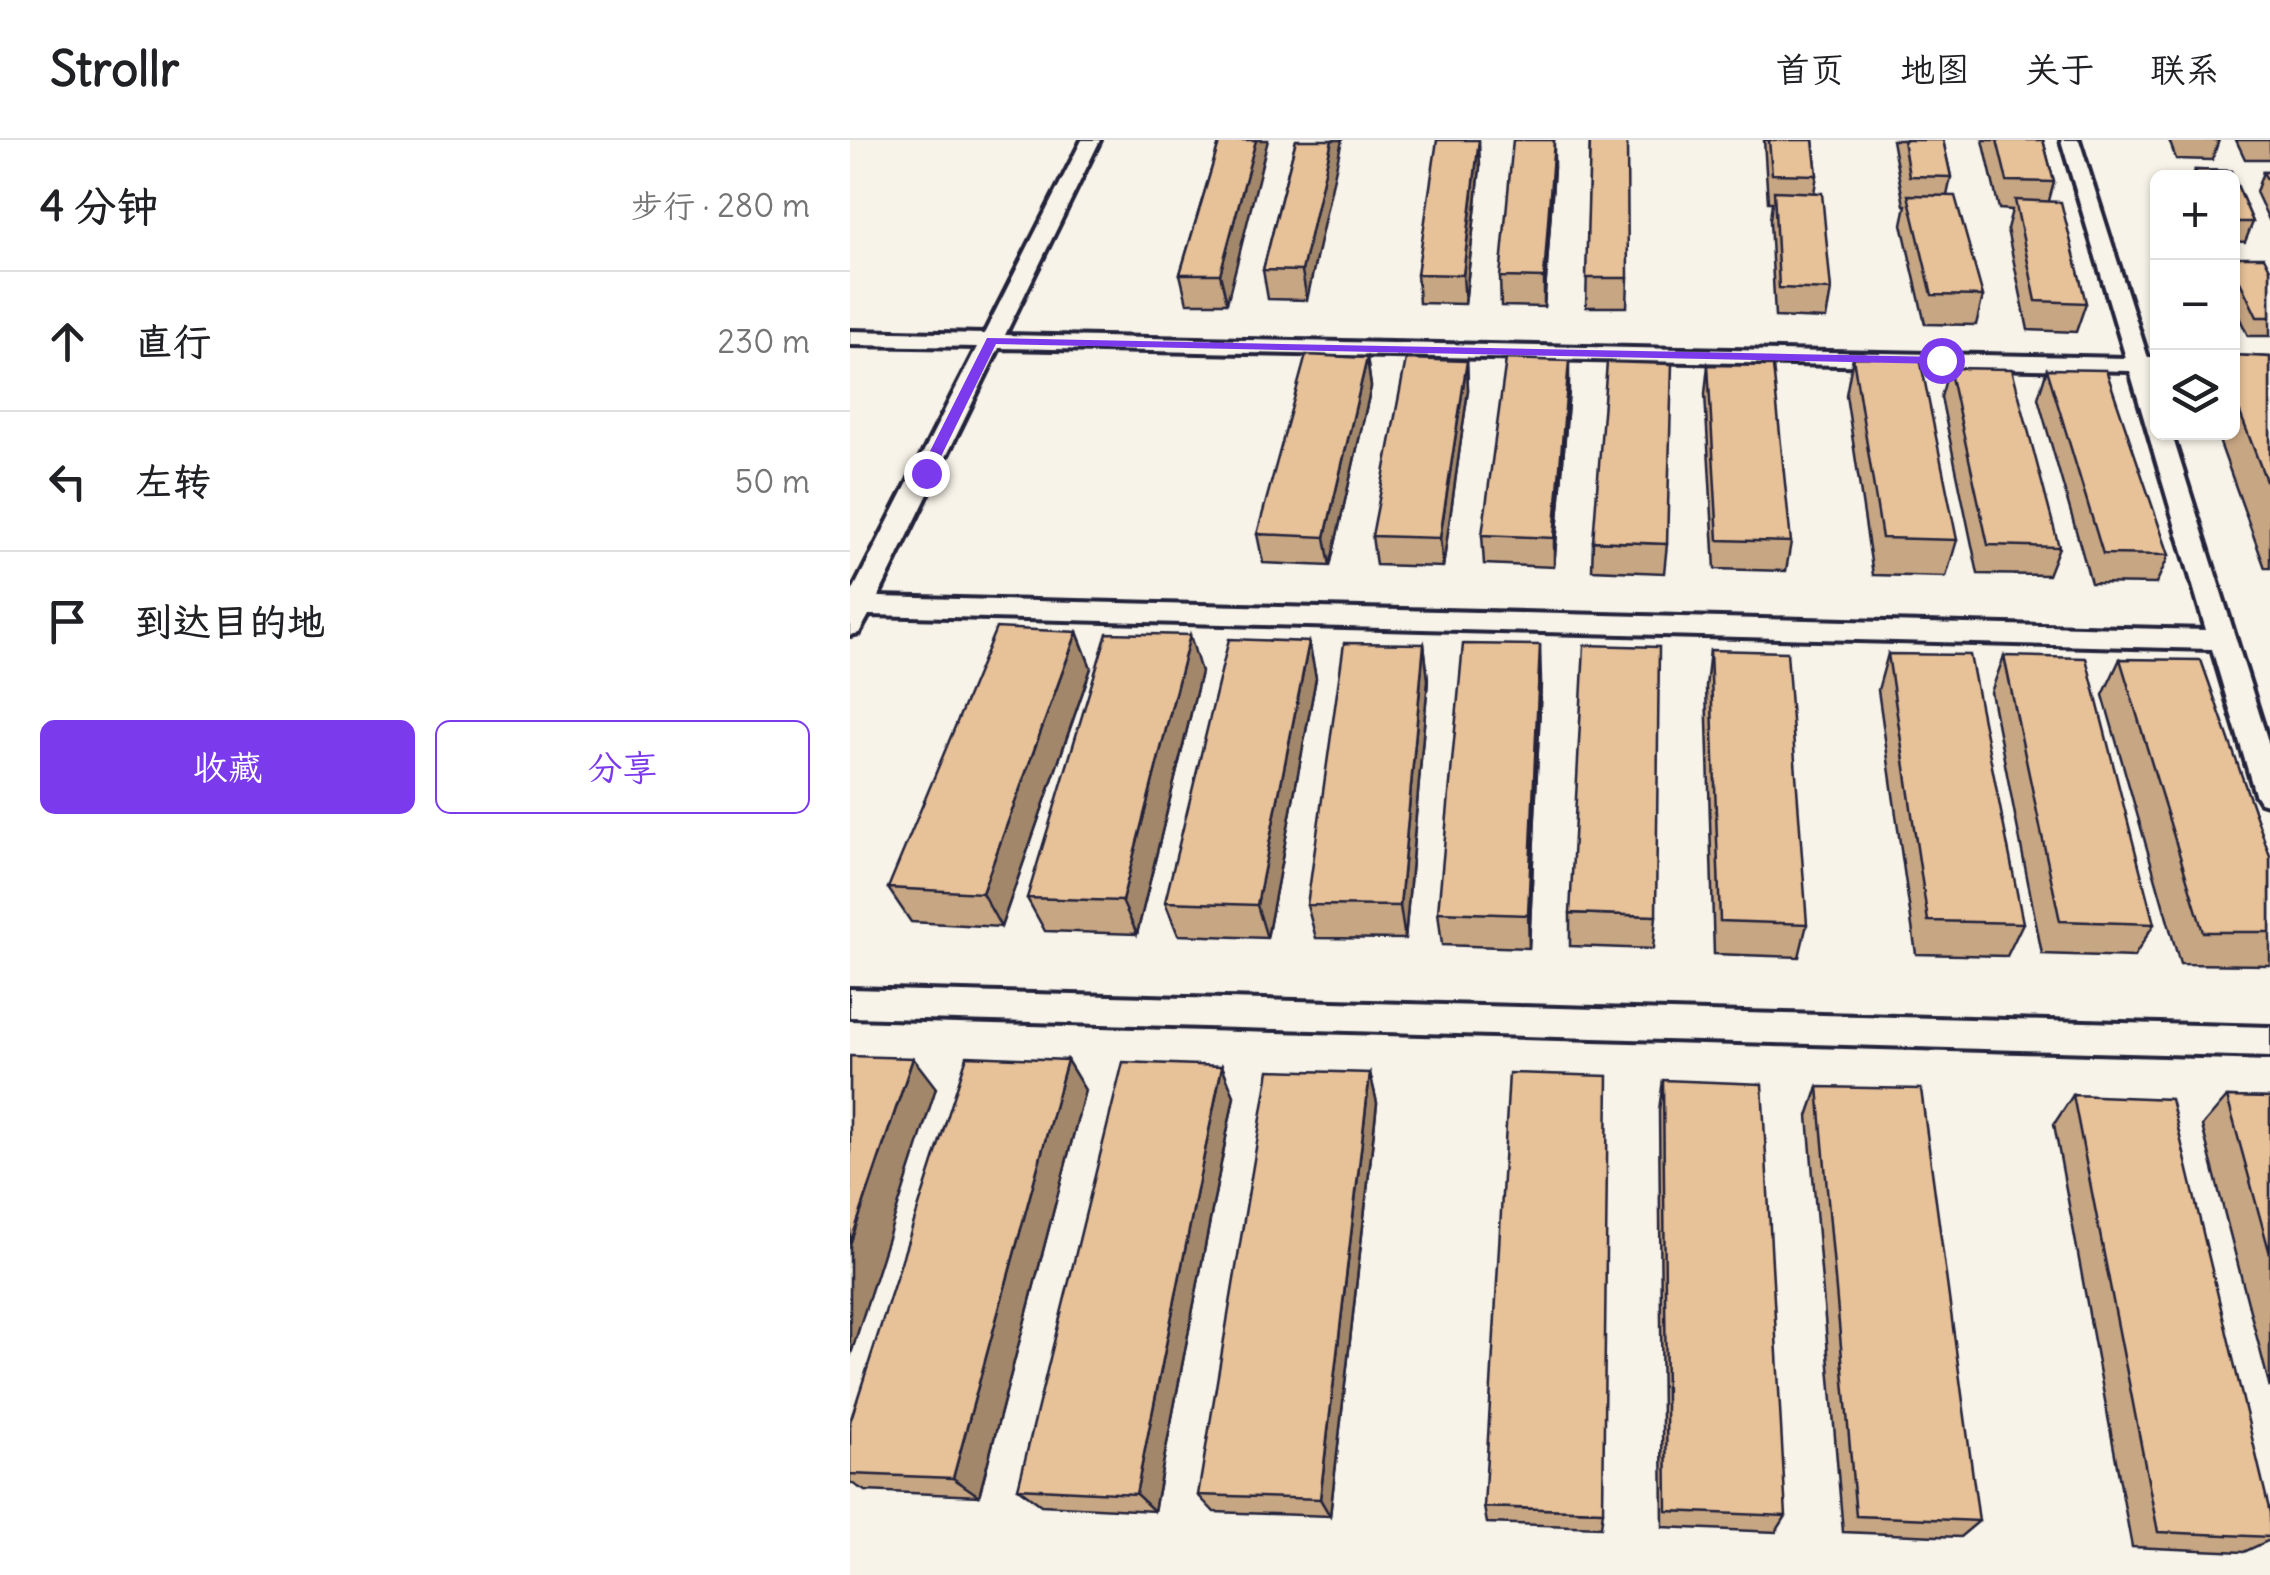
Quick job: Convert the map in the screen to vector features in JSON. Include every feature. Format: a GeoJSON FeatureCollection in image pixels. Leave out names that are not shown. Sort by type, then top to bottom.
{"type":"FeatureCollection","features":[{"type":"Feature","properties":{"kind":"street"},"geometry":{"type":"LineString","coordinates":[[1091,140],[854,612],[2223,640]]}},
{"type":"Feature","properties":{"kind":"street"},"geometry":{"type":"LineString","coordinates":[[850,338],[2148,365],[2070,140]]}},
{"type":"Feature","properties":{"kind":"street"},"geometry":{"type":"LineString","coordinates":[[2161,440],[2270,794]]}},
{"type":"Feature","properties":{"kind":"street"},"geometry":{"type":"LineString","coordinates":[[850,1003],[2270,1042]]}},
{"type":"Feature","properties":{"kind":"building"},"geometry":{"type":"Polygon","coordinates":[[[1220,140],[1256,140],[1220,274],[1180,274],[1220,140]]]}},
{"type":"Feature","properties":{"kind":"building"},"geometry":{"type":"Polygon","coordinates":[[[1296,140],[1332,140],[1302,271],[1263,270],[1296,140]]]}},
{"type":"Feature","properties":{"kind":"building"},"geometry":{"type":"Polygon","coordinates":[[[1437,140],[1479,140],[1463,275],[1417,274],[1437,140]]]}},
{"type":"Feature","properties":{"kind":"building"},"geometry":{"type":"Polygon","coordinates":[[[1513,140],[1554,140],[1544,278],[1500,277],[1513,140]]]}},
{"type":"Feature","properties":{"kind":"building"},"geometry":{"type":"Polygon","coordinates":[[[1590,140],[1627,141],[1628,278],[1586,278],[1590,140]]]}},
{"type":"Feature","properties":{"kind":"building"},"geometry":{"type":"Polygon","coordinates":[[[1769,140],[1813,140],[1817,175],[1772,174],[1769,140]]]}},
{"type":"Feature","properties":{"kind":"building"},"geometry":{"type":"Polygon","coordinates":[[[1903,140],[1943,140],[1951,177],[1909,176],[1903,140]]]}},
{"type":"Feature","properties":{"kind":"building"},"geometry":{"type":"Polygon","coordinates":[[[1997,140],[2043,140],[2054,182],[2007,181],[1997,140]]]}},
{"type":"Feature","properties":{"kind":"building"},"geometry":{"type":"Polygon","coordinates":[[[1774,191],[1822,193],[1831,290],[1779,288],[1774,191]]]}},
{"type":"Feature","properties":{"kind":"building"},"geometry":{"type":"Polygon","coordinates":[[[2240,192],[2253,222],[2240,222],[2240,192]]]}},
{"type":"Feature","properties":{"kind":"building"},"geometry":{"type":"Polygon","coordinates":[[[1908,195],[1955,196],[1983,296],[1932,295],[1908,195]]]}},
{"type":"Feature","properties":{"kind":"building"},"geometry":{"type":"Polygon","coordinates":[[[2015,200],[2061,202],[2086,303],[2036,301],[2015,200]]]}},
{"type":"Feature","properties":{"kind":"building"},"geometry":{"type":"Polygon","coordinates":[[[2240,257],[2264,257],[2270,269],[2270,317],[2257,317],[2240,282],[2240,257]]]}},
{"type":"Feature","properties":{"kind":"building"},"geometry":{"type":"Polygon","coordinates":[[[1306,355],[1367,358],[1325,537],[1257,534],[1306,355]]]}},
{"type":"Feature","properties":{"kind":"building"},"geometry":{"type":"Polygon","coordinates":[[[2240,355],[2270,357],[2270,491],[2240,413],[2240,355]]]}},
{"type":"Feature","properties":{"kind":"building"},"geometry":{"type":"Polygon","coordinates":[[[1853,357],[1920,358],[1957,540],[1882,538],[1853,357]]]}},
{"type":"Feature","properties":{"kind":"building"},"geometry":{"type":"Polygon","coordinates":[[[1406,359],[1467,361],[1440,538],[1372,536],[1406,359]]]}},
{"type":"Feature","properties":{"kind":"building"},"geometry":{"type":"Polygon","coordinates":[[[1506,359],[1569,361],[1554,538],[1482,535],[1506,359]]]}},
{"type":"Feature","properties":{"kind":"building"},"geometry":{"type":"Polygon","coordinates":[[[1607,362],[1672,364],[1667,544],[1593,541],[1607,362]]]}},
{"type":"Feature","properties":{"kind":"building"},"geometry":{"type":"Polygon","coordinates":[[[1708,365],[1773,366],[1791,542],[1718,540],[1708,365]]]}},
{"type":"Feature","properties":{"kind":"building"},"geometry":{"type":"Polygon","coordinates":[[[1949,368],[2012,369],[2059,547],[1988,545],[1949,368]]]}},
{"type":"Feature","properties":{"kind":"building"},"geometry":{"type":"Polygon","coordinates":[[[2047,369],[2106,370],[2169,555],[2103,554],[2047,369]]]}},
{"type":"Feature","properties":{"kind":"building"},"geometry":{"type":"Polygon","coordinates":[[[996,628],[1077,632],[982,893],[888,888],[996,628]]]}},
{"type":"Feature","properties":{"kind":"building"},"geometry":{"type":"Polygon","coordinates":[[[1107,633],[1190,635],[1122,901],[1027,898],[1107,633]]]}},
{"type":"Feature","properties":{"kind":"building"},"geometry":{"type":"Polygon","coordinates":[[[1229,639],[1309,642],[1257,905],[1165,902],[1229,639]]]}},
{"type":"Feature","properties":{"kind":"building"},"geometry":{"type":"Polygon","coordinates":[[[1344,643],[1424,644],[1400,906],[1307,905],[1344,643]]]}},
{"type":"Feature","properties":{"kind":"building"},"geometry":{"type":"Polygon","coordinates":[[[1463,644],[1540,645],[1528,915],[1438,912],[1463,644]]]}},
{"type":"Feature","properties":{"kind":"building"},"geometry":{"type":"Polygon","coordinates":[[[1584,645],[1659,647],[1656,916],[1570,913],[1584,645]]]}},
{"type":"Feature","properties":{"kind":"building"},"geometry":{"type":"Polygon","coordinates":[[[1710,650],[1787,652],[1807,924],[1720,921],[1710,650]]]}},
{"type":"Feature","properties":{"kind":"building"},"geometry":{"type":"Polygon","coordinates":[[[1888,654],[1970,655],[2023,923],[1928,921],[1888,654]]]}},
{"type":"Feature","properties":{"kind":"building"},"geometry":{"type":"Polygon","coordinates":[[[2004,656],[2086,658],[2154,924],[2060,921],[2004,656]]]}},
{"type":"Feature","properties":{"kind":"building"},"geometry":{"type":"Polygon","coordinates":[[[2120,659],[2201,660],[2270,856],[2270,932],[2203,932],[2120,659]]]}},
{"type":"Feature","properties":{"kind":"building"},"geometry":{"type":"Polygon","coordinates":[[[850,1056],[913,1058],[850,1244],[850,1056]]]}},
{"type":"Feature","properties":{"kind":"building"},"geometry":{"type":"Polygon","coordinates":[[[967,1056],[1067,1060],[953,1478],[850,1474],[850,1422],[967,1056]]]}},
{"type":"Feature","properties":{"kind":"building"},"geometry":{"type":"Polygon","coordinates":[[[1123,1062],[1222,1066],[1136,1494],[1018,1488],[1123,1062]]]}},
{"type":"Feature","properties":{"kind":"building"},"geometry":{"type":"Polygon","coordinates":[[[1269,1070],[1370,1073],[1320,1499],[1198,1495],[1269,1070]]]}},
{"type":"Feature","properties":{"kind":"building"},"geometry":{"type":"Polygon","coordinates":[[[1509,1073],[1608,1076],[1603,1511],[1484,1507],[1509,1073]]]}},
{"type":"Feature","properties":{"kind":"building"},"geometry":{"type":"Polygon","coordinates":[[[1663,1080],[1762,1084],[1786,1516],[1667,1511],[1663,1080]]]}},
{"type":"Feature","properties":{"kind":"building"},"geometry":{"type":"Polygon","coordinates":[[[1818,1087],[1921,1089],[1979,1521],[1856,1516],[1818,1087]]]}},
{"type":"Feature","properties":{"kind":"building"},"geometry":{"type":"Polygon","coordinates":[[[2073,1095],[2171,1099],[2270,1513],[2270,1537],[2158,1532],[2073,1095]]]}},
{"type":"Feature","properties":{"kind":"building"},"geometry":{"type":"Polygon","coordinates":[[[2227,1097],[2270,1098],[2270,1254],[2227,1097]]]}},
{"type":"Feature","properties":{"kind":"route"},"geometry":{"type":"LineString","coordinates":[[926,473],[992,341],[1941,360]]}}]}
